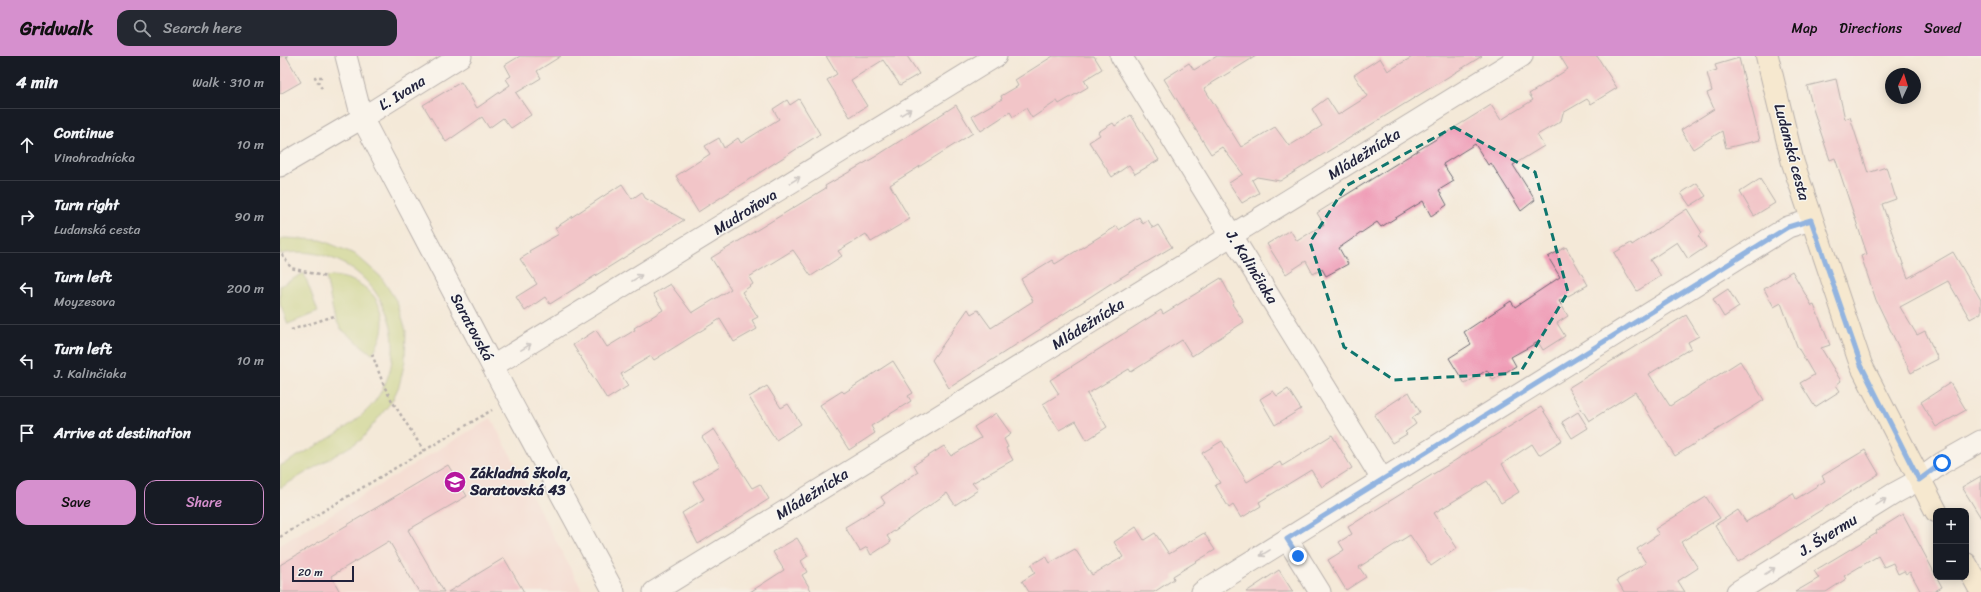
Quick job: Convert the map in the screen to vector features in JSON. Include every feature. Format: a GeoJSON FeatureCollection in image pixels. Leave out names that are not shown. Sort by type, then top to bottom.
{"type":"FeatureCollection","features":[{"type":"Feature","properties":{"kind":"street","name":"Saratovská"},"geometry":{"type":"LineString","coordinates":[[346,56],[362,118],[510,400],[614,592]]}},
{"type":"Feature","properties":{"kind":"street","name":"Ľ. Ivana"},"geometry":{"type":"LineString","coordinates":[[280,166],[362,118],[461,56]]}},
{"type":"Feature","properties":{"kind":"street","name":"Mudroňova"},"geometry":{"type":"LineString","coordinates":[[492,366],[996,56]]}},
{"type":"Feature","properties":{"kind":"street","name":"J. Kalinčiaka"},"geometry":{"type":"LineString","coordinates":[[1121,56],[1382,479]]}},
{"type":"Feature","properties":{"kind":"street","name":"Mládežnícka"},"geometry":{"type":"LineString","coordinates":[[654,592],[1522,56]]}},
{"type":"Feature","properties":{"kind":"street","name":"Ludanská cesta"},"geometry":{"type":"LineString","coordinates":[[1767,56],[1793,163],[1861,365],[1934,508]]}},
{"type":"Feature","properties":{"kind":"street"},"geometry":{"type":"LineString","coordinates":[[1202,592],[1788,227],[1811,220]]}},
{"type":"Feature","properties":{"kind":"street","name":"J. Švermu"},"geometry":{"type":"LineString","coordinates":[[1737,592],[1895,493],[1919,480],[1942,463],[1981,441]]}},
{"type":"Feature","properties":{"kind":"street"},"geometry":{"type":"LineString","coordinates":[[1287,539],[1320,592]]}},
{"type":"Feature","properties":{"kind":"street"},"geometry":{"type":"LineString","coordinates":[[1969,569],[1981,591]]}},
{"type":"Feature","properties":{"kind":"path"},"geometry":{"type":"LineString","coordinates":[[322,89],[315,77],[323,77]]}},
{"type":"Feature","properties":{"kind":"path"},"geometry":{"type":"LineString","coordinates":[[282,254],[290,268],[326,277]]}},
{"type":"Feature","properties":{"kind":"path"},"geometry":{"type":"LineString","coordinates":[[292,330],[334,316]]}},
{"type":"Feature","properties":{"kind":"path"},"geometry":{"type":"LineString","coordinates":[[372,354],[392,401],[424,451]]}},
{"type":"Feature","properties":{"kind":"path"},"geometry":{"type":"LineString","coordinates":[[280,537],[510,400]]}},
{"type":"Feature","properties":{"kind":"highlighted area"},"geometry":{"type":"Polygon","coordinates":[[[1454,127],[1535,172],[1568,292],[1520,373],[1394,380],[1344,347],[1310,242],[1346,186],[1454,127]]]}},
{"type":"Feature","properties":{"kind":"shaded area","name":"Základná škola, Saratovská 43"},"geometry":{"type":"Polygon","coordinates":[[[491,418],[583,592],[280,592],[280,545],[491,418]]]}},
{"type":"Feature","properties":{"kind":"green space"},"geometry":{"type":"Polygon","coordinates":[[[280,239],[321,240],[355,254],[381,277],[397,302],[406,331],[405,361],[399,386],[392,401],[361,440],[280,488],[280,466],[344,429],[367,411],[375,401],[389,374],[393,347],[389,320],[378,296],[360,275],[337,261],[310,253],[280,254],[280,239]]]}},
{"type":"Feature","properties":{"kind":"green space"},"geometry":{"type":"Polygon","coordinates":[[[304,273],[318,312],[288,324],[280,304],[280,286],[304,273]]]}},
{"type":"Feature","properties":{"kind":"green space"},"geometry":{"type":"Polygon","coordinates":[[[333,276],[348,279],[360,285],[371,293],[378,303],[382,314],[383,327],[380,340],[372,354],[341,329],[334,316],[326,277],[333,276]]]}},
{"type":"Feature","properties":{"kind":"building"},"geometry":{"type":"Polygon","coordinates":[[[280,56],[286,56],[301,82],[280,94],[280,56]]]}},
{"type":"Feature","properties":{"kind":"building"},"geometry":{"type":"Polygon","coordinates":[[[520,56],[561,56],[537,71],[541,78],[516,93],[531,115],[511,128],[503,118],[489,128],[482,117],[446,142],[423,105],[461,82],[477,108],[510,85],[506,79],[511,76],[505,65],[520,56]]]}},
{"type":"Feature","properties":{"kind":"building"},"geometry":{"type":"Polygon","coordinates":[[[826,56],[907,56],[919,74],[900,85],[883,60],[851,80],[867,106],[850,117],[827,80],[837,74],[826,56]]]}},
{"type":"Feature","properties":{"kind":"building"},"geometry":{"type":"Polygon","coordinates":[[[1053,56],[1094,56],[1102,69],[1084,80],[1088,87],[1059,104],[1057,101],[1032,118],[1026,108],[1013,117],[1010,112],[981,131],[972,116],[1002,99],[1001,96],[1018,86],[1015,80],[1053,56]]]}},
{"type":"Feature","properties":{"kind":"building"},"geometry":{"type":"Polygon","coordinates":[[[1217,56],[1256,56],[1204,88],[1241,147],[1275,127],[1289,146],[1322,126],[1312,109],[1327,98],[1338,115],[1368,96],[1354,75],[1380,58],[1388,71],[1414,56],[1482,56],[1280,181],[1257,177],[1252,180],[1259,193],[1242,203],[1229,183],[1243,174],[1222,147],[1211,154],[1164,79],[1189,63],[1194,70],[1217,56]]]}},
{"type":"Feature","properties":{"kind":"building"},"geometry":{"type":"Polygon","coordinates":[[[1560,56],[1597,56],[1617,88],[1591,104],[1587,99],[1563,113],[1561,121],[1537,135],[1544,146],[1513,165],[1535,200],[1521,211],[1491,163],[1488,165],[1475,144],[1443,164],[1454,181],[1439,190],[1447,205],[1431,216],[1423,201],[1381,227],[1377,222],[1339,248],[1348,264],[1326,276],[1322,269],[1313,274],[1306,261],[1286,274],[1267,244],[1290,230],[1297,241],[1324,224],[1317,213],[1491,105],[1501,120],[1533,100],[1529,94],[1568,69],[1560,56]]]}},
{"type":"Feature","properties":{"kind":"building"},"geometry":{"type":"Polygon","coordinates":[[[1739,58],[1760,140],[1726,148],[1722,131],[1693,149],[1681,130],[1714,109],[1707,93],[1712,91],[1707,73],[1717,70],[1715,65],[1739,58]]]}},
{"type":"Feature","properties":{"kind":"building"},"geometry":{"type":"Polygon","coordinates":[[[1836,79],[1845,119],[1850,117],[1868,173],[1886,167],[1896,199],[1882,204],[1908,278],[1953,252],[1981,300],[1981,313],[1970,319],[1948,281],[1900,307],[1917,335],[1925,331],[1938,359],[1911,373],[1876,300],[1861,256],[1867,254],[1835,158],[1830,160],[1807,86],[1836,79]]]}},
{"type":"Feature","properties":{"kind":"building"},"geometry":{"type":"Polygon","coordinates":[[[799,99],[820,134],[698,212],[676,176],[710,154],[705,146],[719,138],[724,148],[738,138],[741,143],[779,119],[773,109],[787,100],[790,105],[799,99]]]}},
{"type":"Feature","properties":{"kind":"building"},"geometry":{"type":"Polygon","coordinates":[[[956,105],[973,133],[890,185],[910,219],[871,242],[866,234],[838,251],[842,256],[811,276],[793,250],[749,277],[753,284],[742,292],[758,317],[752,320],[757,329],[734,342],[720,319],[654,360],[651,356],[621,374],[628,386],[607,399],[573,345],[596,330],[607,347],[635,330],[634,328],[663,310],[653,294],[670,284],[692,313],[731,289],[711,258],[826,188],[825,186],[875,157],[956,105]]]}},
{"type":"Feature","properties":{"kind":"building"},"geometry":{"type":"Polygon","coordinates":[[[1131,115],[1159,160],[1135,174],[1129,165],[1112,177],[1089,142],[1100,135],[1098,132],[1113,123],[1115,126],[1131,115]]]}},
{"type":"Feature","properties":{"kind":"building"},"geometry":{"type":"Polygon","coordinates":[[[1760,179],[1775,203],[1754,216],[1740,192],[1760,179]]]}},
{"type":"Feature","properties":{"kind":"building"},"geometry":{"type":"Polygon","coordinates":[[[1697,183],[1706,196],[1690,206],[1681,193],[1697,183]]]}},
{"type":"Feature","properties":{"kind":"building"},"geometry":{"type":"Polygon","coordinates":[[[622,184],[632,199],[642,192],[645,198],[684,220],[550,304],[545,297],[525,311],[516,297],[537,284],[520,259],[530,253],[529,251],[559,234],[555,228],[622,184]]]}},
{"type":"Feature","properties":{"kind":"building"},"geometry":{"type":"Polygon","coordinates":[[[1687,209],[1702,233],[1698,236],[1706,247],[1688,259],[1677,242],[1650,260],[1661,276],[1637,291],[1614,253],[1631,243],[1632,245],[1687,209]]]}},
{"type":"Feature","properties":{"kind":"building"},"geometry":{"type":"Polygon","coordinates":[[[1139,217],[1143,224],[1148,220],[1153,228],[1158,225],[1172,247],[1110,284],[949,388],[932,360],[968,309],[971,314],[978,310],[991,328],[1033,301],[1021,279],[1052,260],[1055,264],[1117,226],[1119,230],[1139,217]]]}},
{"type":"Feature","properties":{"kind":"building"},"geometry":{"type":"Polygon","coordinates":[[[1566,247],[1588,285],[1559,301],[1568,316],[1557,323],[1565,336],[1543,350],[1538,342],[1511,357],[1516,366],[1493,380],[1487,370],[1465,384],[1449,358],[1471,344],[1464,332],[1511,301],[1515,307],[1560,277],[1548,257],[1566,247]]]}},
{"type":"Feature","properties":{"kind":"building"},"geometry":{"type":"Polygon","coordinates":[[[1792,271],[1812,306],[1814,305],[1830,345],[1821,348],[1841,381],[1836,385],[1840,391],[1815,407],[1800,383],[1814,375],[1797,346],[1781,303],[1774,307],[1764,289],[1792,271]]]}},
{"type":"Feature","properties":{"kind":"building"},"geometry":{"type":"Polygon","coordinates":[[[1221,278],[1234,302],[1232,304],[1244,322],[1192,356],[1182,340],[1131,372],[1129,369],[1087,394],[1107,427],[1087,440],[1076,421],[1059,430],[1043,404],[1059,394],[1050,380],[1161,310],[1163,314],[1221,278]]]}},
{"type":"Feature","properties":{"kind":"building"},"geometry":{"type":"Polygon","coordinates":[[[1728,289],[1739,307],[1724,317],[1713,299],[1728,289]]]}},
{"type":"Feature","properties":{"kind":"building"},"geometry":{"type":"Polygon","coordinates":[[[1686,315],[1699,336],[1688,342],[1691,348],[1649,374],[1670,406],[1740,361],[1764,400],[1675,456],[1635,392],[1589,421],[1568,388],[1686,315]]]}},
{"type":"Feature","properties":{"kind":"building"},"geometry":{"type":"Polygon","coordinates":[[[893,361],[913,393],[908,396],[911,401],[871,426],[875,433],[849,450],[820,405],[842,391],[844,393],[893,361]]]}},
{"type":"Feature","properties":{"kind":"building"},"geometry":{"type":"Polygon","coordinates":[[[1950,383],[1966,410],[1936,427],[1921,402],[1950,383]]]}},
{"type":"Feature","properties":{"kind":"building"},"geometry":{"type":"Polygon","coordinates":[[[767,386],[781,408],[788,404],[801,424],[776,440],[749,397],[767,386]]]}},
{"type":"Feature","properties":{"kind":"building"},"geometry":{"type":"Polygon","coordinates":[[[1288,389],[1301,409],[1275,425],[1260,399],[1273,391],[1277,396],[1288,389]]]}},
{"type":"Feature","properties":{"kind":"building"},"geometry":{"type":"Polygon","coordinates":[[[1409,392],[1420,412],[1412,418],[1416,424],[1405,432],[1407,434],[1392,443],[1374,415],[1409,392]]]}},
{"type":"Feature","properties":{"kind":"building"},"geometry":{"type":"Polygon","coordinates":[[[1541,407],[1562,440],[1539,455],[1532,444],[1502,464],[1519,492],[1501,503],[1487,481],[1434,513],[1457,548],[1431,566],[1410,535],[1359,567],[1366,577],[1346,590],[1328,560],[1344,550],[1339,542],[1352,534],[1348,527],[1541,407]]]}},
{"type":"Feature","properties":{"kind":"building"},"geometry":{"type":"Polygon","coordinates":[[[1578,412],[1588,428],[1572,438],[1562,422],[1578,412]]]}},
{"type":"Feature","properties":{"kind":"building"},"geometry":{"type":"Polygon","coordinates":[[[996,413],[1011,434],[1004,439],[1008,447],[1006,448],[1013,460],[972,483],[978,490],[955,505],[947,493],[887,536],[891,542],[871,555],[867,547],[860,551],[845,527],[885,503],[881,497],[918,472],[914,465],[944,446],[951,456],[981,438],[974,427],[996,413]]]}},
{"type":"Feature","properties":{"kind":"building"},"geometry":{"type":"Polygon","coordinates":[[[714,429],[752,488],[760,484],[769,499],[698,544],[682,513],[704,499],[693,482],[720,466],[702,437],[714,429]]]}},
{"type":"Feature","properties":{"kind":"building"},"geometry":{"type":"Polygon","coordinates":[[[1332,435],[1352,468],[1322,487],[1311,470],[1259,502],[1261,506],[1241,518],[1233,505],[1229,508],[1215,485],[1220,483],[1202,453],[1222,441],[1247,482],[1280,462],[1282,466],[1332,435]]]}},
{"type":"Feature","properties":{"kind":"building"},"geometry":{"type":"Polygon","coordinates":[[[1865,450],[1879,474],[1738,562],[1715,525],[1738,510],[1746,522],[1793,493],[1796,499],[1825,481],[1822,476],[1865,450]]]}},
{"type":"Feature","properties":{"kind":"building"},"geometry":{"type":"Polygon","coordinates":[[[448,465],[467,496],[408,530],[444,592],[419,592],[389,541],[331,576],[340,592],[280,592],[280,565],[448,465]]]}},
{"type":"Feature","properties":{"kind":"building"},"geometry":{"type":"Polygon","coordinates":[[[1981,476],[1981,518],[1962,487],[1981,476]]]}},
{"type":"Feature","properties":{"kind":"building"},"geometry":{"type":"Polygon","coordinates":[[[1706,497],[1720,518],[1681,542],[1698,568],[1678,581],[1685,592],[1624,592],[1617,580],[1646,563],[1637,549],[1659,534],[1655,529],[1706,497]]]}},
{"type":"Feature","properties":{"kind":"building"},"geometry":{"type":"Polygon","coordinates":[[[1903,514],[1933,570],[1933,580],[1938,580],[1942,587],[1933,592],[1921,592],[1910,572],[1906,574],[1904,571],[1898,574],[1893,563],[1884,567],[1878,556],[1844,576],[1846,579],[1826,592],[1795,592],[1819,578],[1814,571],[1877,533],[1876,531],[1903,514]]]}},
{"type":"Feature","properties":{"kind":"building"},"geometry":{"type":"Polygon","coordinates":[[[1136,527],[1144,540],[1155,533],[1169,554],[1204,533],[1215,550],[1173,576],[1174,579],[1154,592],[1029,592],[1022,581],[1035,573],[1031,565],[1046,556],[1050,563],[1075,549],[1092,575],[1123,557],[1114,542],[1136,527]]]}},
{"type":"Feature","properties":{"kind":"building"},"geometry":{"type":"Polygon","coordinates":[[[797,538],[808,556],[801,561],[807,572],[802,575],[812,592],[750,592],[784,570],[773,552],[797,538]]]}},
{"type":"Feature","properties":{"kind":"building"},"geometry":{"type":"Polygon","coordinates":[[[504,558],[524,592],[448,592],[504,558]]]}},
{"type":"Feature","properties":{"kind":"building"},"geometry":{"type":"Polygon","coordinates":[[[1279,570],[1293,592],[1246,592],[1279,570]]]}},
{"type":"Feature","properties":{"kind":"place","name":"Základná škola, Saratovská 43"},"geometry":{"type":"Point","coordinates":[455,482]}},
{"type":"Feature","properties":{"kind":"route"},"geometry":{"type":"LineString","coordinates":[[1298,556],[1287,539],[1788,227],[1811,220],[1861,365],[1919,480],[1936,469],[1942,463]]}}]}
